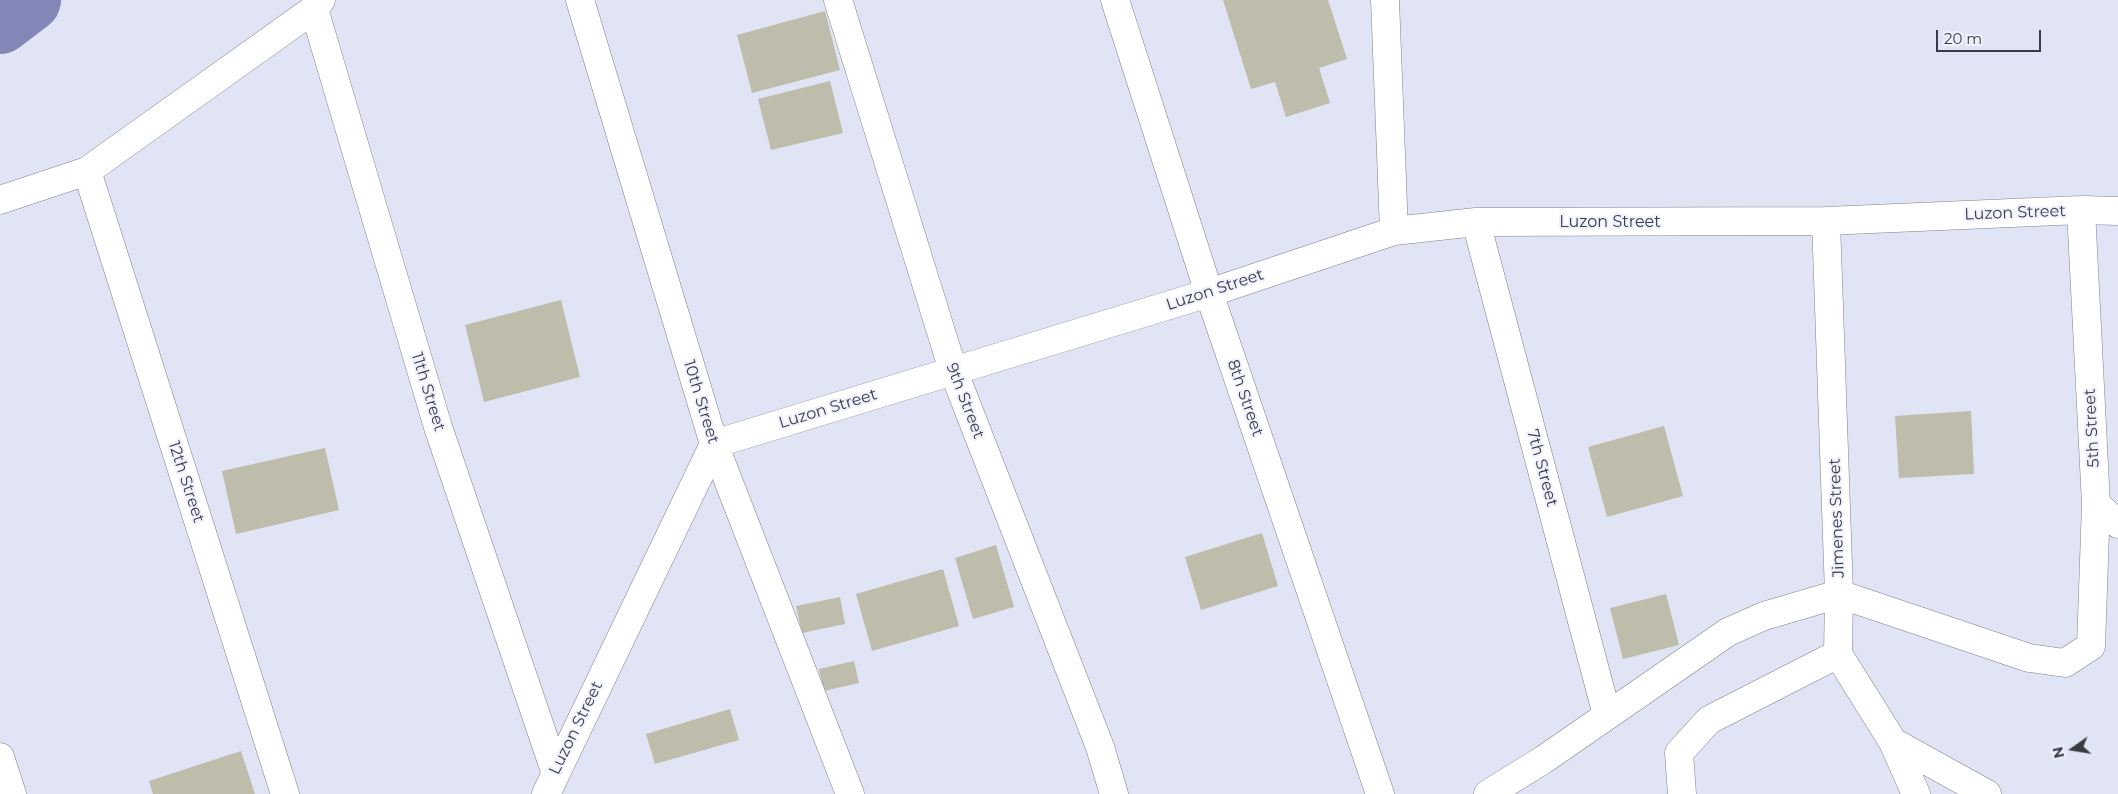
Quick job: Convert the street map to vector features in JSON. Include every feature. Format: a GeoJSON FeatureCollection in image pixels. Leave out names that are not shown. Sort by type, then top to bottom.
{"type":"FeatureCollection","features":[{"type":"Feature","properties":{"kind":"street","name":"10th Street"},"geometry":{"type":"LineString","coordinates":[[580,0],[714,444],[850,794]]}},
{"type":"Feature","properties":{"kind":"street","name":"9th Street"},"geometry":{"type":"LineString","coordinates":[[838,0],[953,370],[1100,746],[1114,794]]}},
{"type":"Feature","properties":{"kind":"street","name":"8th Street"},"geometry":{"type":"LineString","coordinates":[[1116,0],[1209,293],[1380,794]]}},
{"type":"Feature","properties":{"kind":"street"},"geometry":{"type":"LineString","coordinates":[[1385,0],[1394,231]]}},
{"type":"Feature","properties":{"kind":"street"},"geometry":{"type":"LineString","coordinates":[[0,200],[87,171],[318,4]]}},
{"type":"Feature","properties":{"kind":"street","name":"11th Street"},"geometry":{"type":"LineString","coordinates":[[318,4],[438,427],[550,783]]}},
{"type":"Feature","properties":{"kind":"street","name":"12th Street"},"geometry":{"type":"LineString","coordinates":[[87,171],[284,794]]}},
{"type":"Feature","properties":{"kind":"street","name":"Luzon Street"},"geometry":{"type":"LineString","coordinates":[[550,783],[714,444],[1209,293],[1394,231],[1476,222],[1826,221],[2081,210],[2118,211]]}},
{"type":"Feature","properties":{"kind":"street","name":"5th Street"},"geometry":{"type":"LineString","coordinates":[[1839,594],[2029,658],[2065,663],[2090,646],[2096,504],[2081,210]]}},
{"type":"Feature","properties":{"kind":"street","name":"Jimenes Street"},"geometry":{"type":"LineString","coordinates":[[1826,221],[1839,594],[1838,654]]}},
{"type":"Feature","properties":{"kind":"street","name":"7th Street"},"geometry":{"type":"LineString","coordinates":[[1476,222],[1607,715]]}},
{"type":"Feature","properties":{"kind":"street"},"geometry":{"type":"LineString","coordinates":[[2096,504],[2118,524]]}},
{"type":"Feature","properties":{"kind":"street"},"geometry":{"type":"LineString","coordinates":[[1488,794],[1543,760],[1728,632],[1764,616],[1839,594]]}},
{"type":"Feature","properties":{"kind":"street"},"geometry":{"type":"LineString","coordinates":[[1682,794],[1679,752],[1709,720],[1838,654],[1893,742],[1916,794]]}},
{"type":"Feature","properties":{"kind":"street"},"geometry":{"type":"LineString","coordinates":[[1893,742],[1987,794]]}},
{"type":"Feature","properties":{"kind":"street"},"geometry":{"type":"LineString","coordinates":[[0,757],[12,794]]}},
{"type":"Feature","properties":{"kind":"building"},"geometry":{"type":"Polygon","coordinates":[[[1223,0],[1328,0],[1347,59],[1319,68],[1330,103],[1286,117],[1275,82],[1251,89],[1223,0]]]}},
{"type":"Feature","properties":{"kind":"building"},"geometry":{"type":"Polygon","coordinates":[[[825,11],[840,70],[752,93],[737,35],[825,11]]]}},
{"type":"Feature","properties":{"kind":"building"},"geometry":{"type":"Polygon","coordinates":[[[830,81],[843,133],[771,150],[758,99],[830,81]]]}},
{"type":"Feature","properties":{"kind":"building"},"geometry":{"type":"Polygon","coordinates":[[[561,300],[580,377],[484,402],[465,325],[561,300]]]}},
{"type":"Feature","properties":{"kind":"building"},"geometry":{"type":"Polygon","coordinates":[[[1971,411],[1974,474],[1899,478],[1895,416],[1971,411]]]}},
{"type":"Feature","properties":{"kind":"building"},"geometry":{"type":"Polygon","coordinates":[[[1664,426],[1683,496],[1607,517],[1588,447],[1664,426]]]}},
{"type":"Feature","properties":{"kind":"building"},"geometry":{"type":"Polygon","coordinates":[[[325,448],[339,510],[236,534],[222,471],[325,448]]]}},
{"type":"Feature","properties":{"kind":"building"},"geometry":{"type":"Polygon","coordinates":[[[1262,533],[1278,586],[1201,610],[1185,557],[1262,533]]]}},
{"type":"Feature","properties":{"kind":"building"},"geometry":{"type":"Polygon","coordinates":[[[996,545],[1014,607],[973,619],[955,558],[996,545]]]}},
{"type":"Feature","properties":{"kind":"building"},"geometry":{"type":"Polygon","coordinates":[[[943,569],[959,626],[872,651],[856,594],[943,569]]]}},
{"type":"Feature","properties":{"kind":"building"},"geometry":{"type":"Polygon","coordinates":[[[1666,594],[1679,645],[1623,659],[1610,608],[1666,594]]]}},
{"type":"Feature","properties":{"kind":"building"},"geometry":{"type":"Polygon","coordinates":[[[840,597],[845,624],[802,633],[796,606],[840,597]]]}},
{"type":"Feature","properties":{"kind":"building"},"geometry":{"type":"Polygon","coordinates":[[[854,661],[859,683],[824,691],[819,669],[854,661]]]}},
{"type":"Feature","properties":{"kind":"building"},"geometry":{"type":"Polygon","coordinates":[[[730,709],[739,740],[655,764],[646,734],[730,709]]]}},
{"type":"Feature","properties":{"kind":"building"},"geometry":{"type":"Polygon","coordinates":[[[241,751],[255,794],[153,794],[149,781],[241,751]]]}},
{"type":"Feature","properties":{"kind":"waterway"},"geometry":{"type":"LineString","coordinates":[[0,22],[29,0]]}}]}
